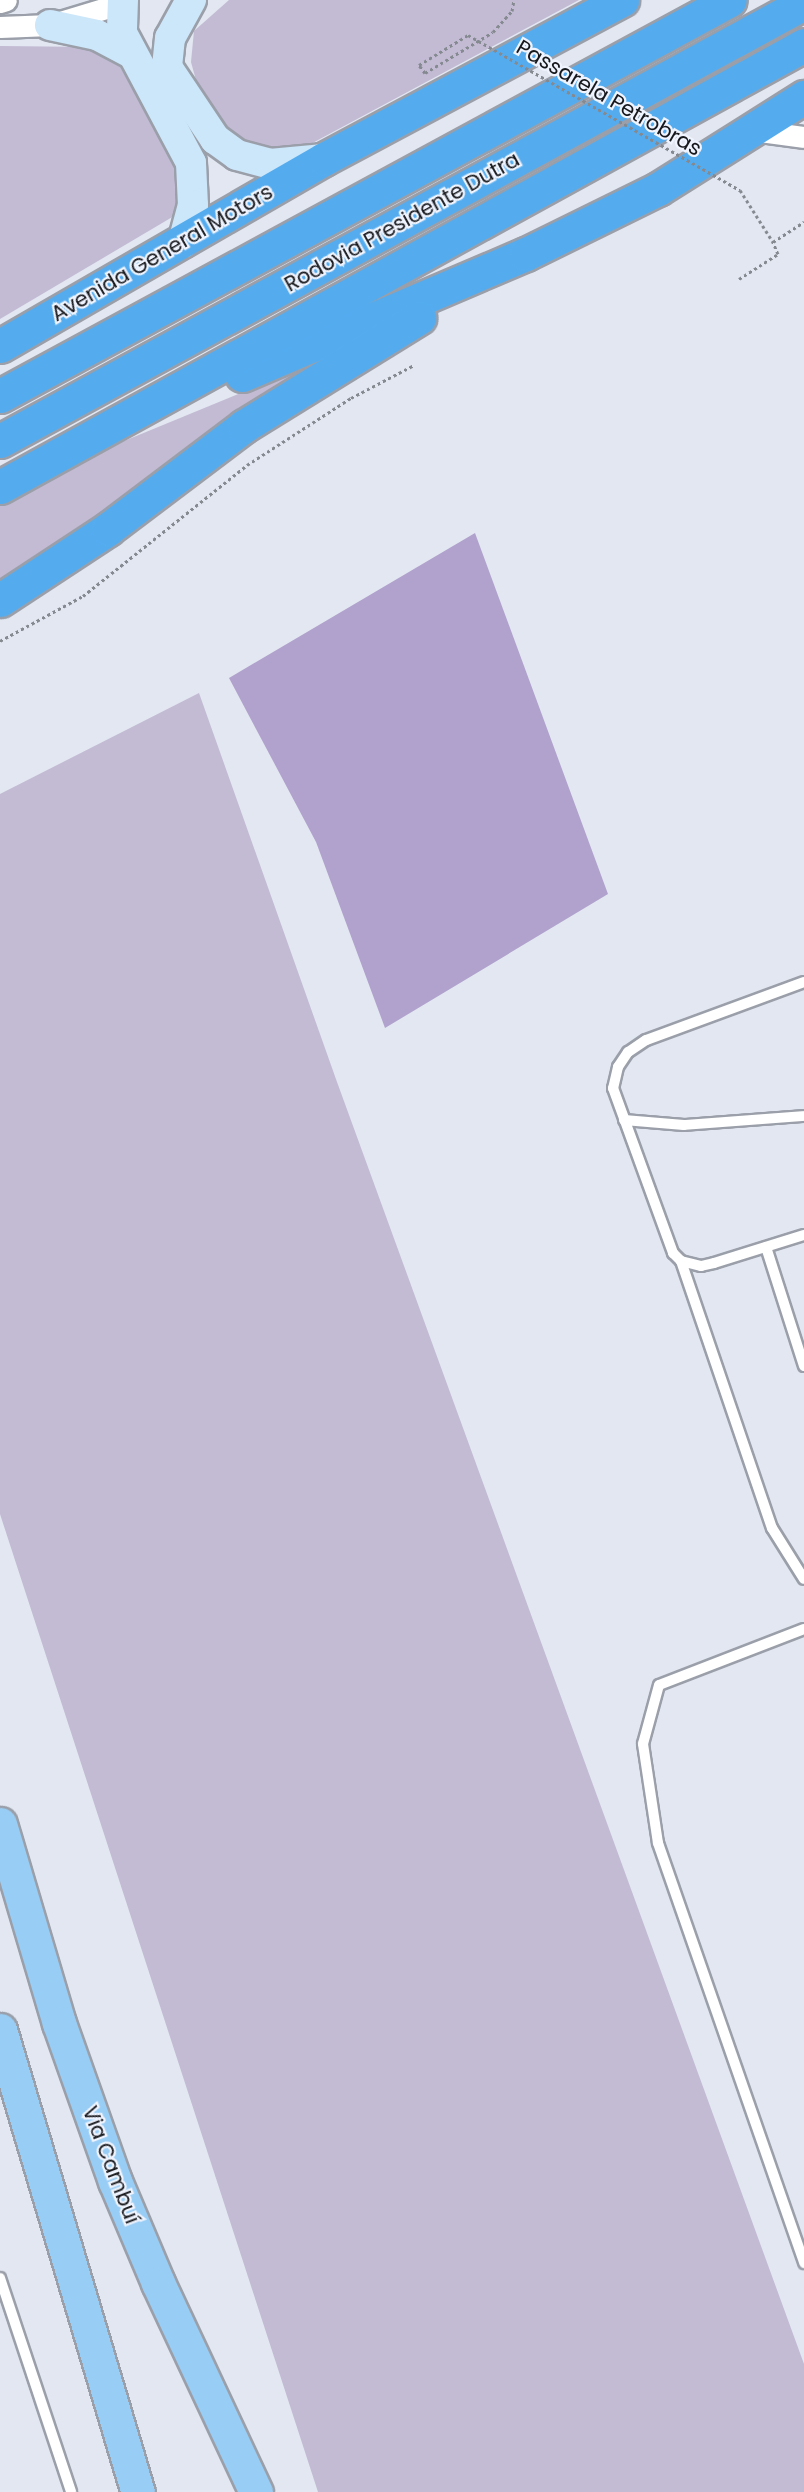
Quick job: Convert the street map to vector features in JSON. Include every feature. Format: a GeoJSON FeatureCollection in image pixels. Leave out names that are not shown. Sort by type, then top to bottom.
{"type":"FeatureCollection","features":[{"type":"Feature","properties":{"kind":"highway","name":"Avenida General Motors"},"geometry":{"type":"LineString","coordinates":[[0,346],[183,243],[324,159],[622,0]]}},
{"type":"Feature","properties":{"kind":"highway","name":"Rodovia Presidente Dutra"},"geometry":{"type":"LineString","coordinates":[[0,396],[729,0]]}},
{"type":"Feature","properties":{"kind":"highway","name":"Rodovia Presidente Dutra"},"geometry":{"type":"LineString","coordinates":[[0,441],[804,3]]}},
{"type":"Feature","properties":{"kind":"highway"},"geometry":{"type":"LineString","coordinates":[[0,487],[804,45]]}},
{"type":"Feature","properties":{"kind":"highway"},"geometry":{"type":"LineString","coordinates":[[68,449],[526,254],[658,189],[804,97]]}},
{"type":"Feature","properties":{"kind":"highway"},"geometry":{"type":"LineString","coordinates":[[0,600],[108,530],[286,398],[526,254]]}},
{"type":"Feature","properties":{"kind":"main road"},"geometry":{"type":"LineString","coordinates":[[191,0],[170,38],[167,67],[215,139],[237,155],[270,164],[324,159]]}},
{"type":"Feature","properties":{"kind":"main road"},"geometry":{"type":"LineString","coordinates":[[125,1],[122,33],[191,164],[193,205],[183,243]]}},
{"type":"Feature","properties":{"kind":"main road"},"geometry":{"type":"LineString","coordinates":[[50,25],[97,35],[131,53]]}},
{"type":"Feature","properties":{"kind":"main road","name":"Via Cambuí"},"geometry":{"type":"LineString","coordinates":[[0,1824],[59,2023],[115,2181],[158,2283],[256,2492]]}},
{"type":"Feature","properties":{"kind":"main road"},"geometry":{"type":"LineString","coordinates":[[0,2030],[138,2492]]}},
{"type":"Feature","properties":{"kind":"street"},"geometry":{"type":"LineString","coordinates":[[0,2],[6,0]]}},
{"type":"Feature","properties":{"kind":"street"},"geometry":{"type":"LineString","coordinates":[[0,27],[50,25],[125,1]]}},
{"type":"Feature","properties":{"kind":"street"},"geometry":{"type":"LineString","coordinates":[[752,130],[804,137]]}},
{"type":"Feature","properties":{"kind":"lane"},"geometry":{"type":"LineString","coordinates":[[804,982],[646,1040],[628,1052],[618,1067],[613,1088],[673,1253],[681,1261],[772,1528],[804,1579]]}},
{"type":"Feature","properties":{"kind":"lane"},"geometry":{"type":"LineString","coordinates":[[624,1120],[684,1125],[804,1116]]}},
{"type":"Feature","properties":{"kind":"lane"},"geometry":{"type":"LineString","coordinates":[[681,1261],[701,1266],[804,1235]]}},
{"type":"Feature","properties":{"kind":"lane"},"geometry":{"type":"LineString","coordinates":[[766,1247],[804,1366]]}},
{"type":"Feature","properties":{"kind":"lane"},"geometry":{"type":"LineString","coordinates":[[804,1629],[659,1685],[643,1744],[658,1843],[804,2263]]}},
{"type":"Feature","properties":{"kind":"lane"},"geometry":{"type":"LineString","coordinates":[[0,2277],[71,2492]]}},
{"type":"Feature","properties":{"kind":"path","name":"Passarela Petrobras"},"geometry":{"type":"LineString","coordinates":[[514,0],[512,11],[494,32],[425,73],[420,65],[468,35],[740,190],[773,242]]}},
{"type":"Feature","properties":{"kind":"path"},"geometry":{"type":"LineString","coordinates":[[739,279],[778,254],[773,242],[804,222]]}},
{"type":"Feature","properties":{"kind":"path"},"geometry":{"type":"LineString","coordinates":[[0,642],[83,596],[247,465],[351,398],[414,365]]}},
{"type":"Feature","properties":{"kind":"shaded area"},"geometry":{"type":"Polygon","coordinates":[[[229,0],[579,0],[305,147],[272,153],[243,150],[213,116],[199,91],[191,62],[194,31],[229,0]]]}},
{"type":"Feature","properties":{"kind":"shaded area"},"geometry":{"type":"Polygon","coordinates":[[[0,46],[91,47],[115,59],[178,157],[183,199],[174,216],[0,319],[0,46]]]}},
{"type":"Feature","properties":{"kind":"shaded area"},"geometry":{"type":"Polygon","coordinates":[[[338,353],[0,597],[0,504],[95,453],[338,353]]]}},
{"type":"Feature","properties":{"kind":"shaded area"},"geometry":{"type":"Polygon","coordinates":[[[475,533],[608,894],[385,1028],[316,842],[229,678],[475,533]]]}},
{"type":"Feature","properties":{"kind":"shaded area"},"geometry":{"type":"Polygon","coordinates":[[[199,693],[337,1082],[804,2364],[804,2492],[318,2492],[0,1514],[0,794],[199,693]]]}}]}
